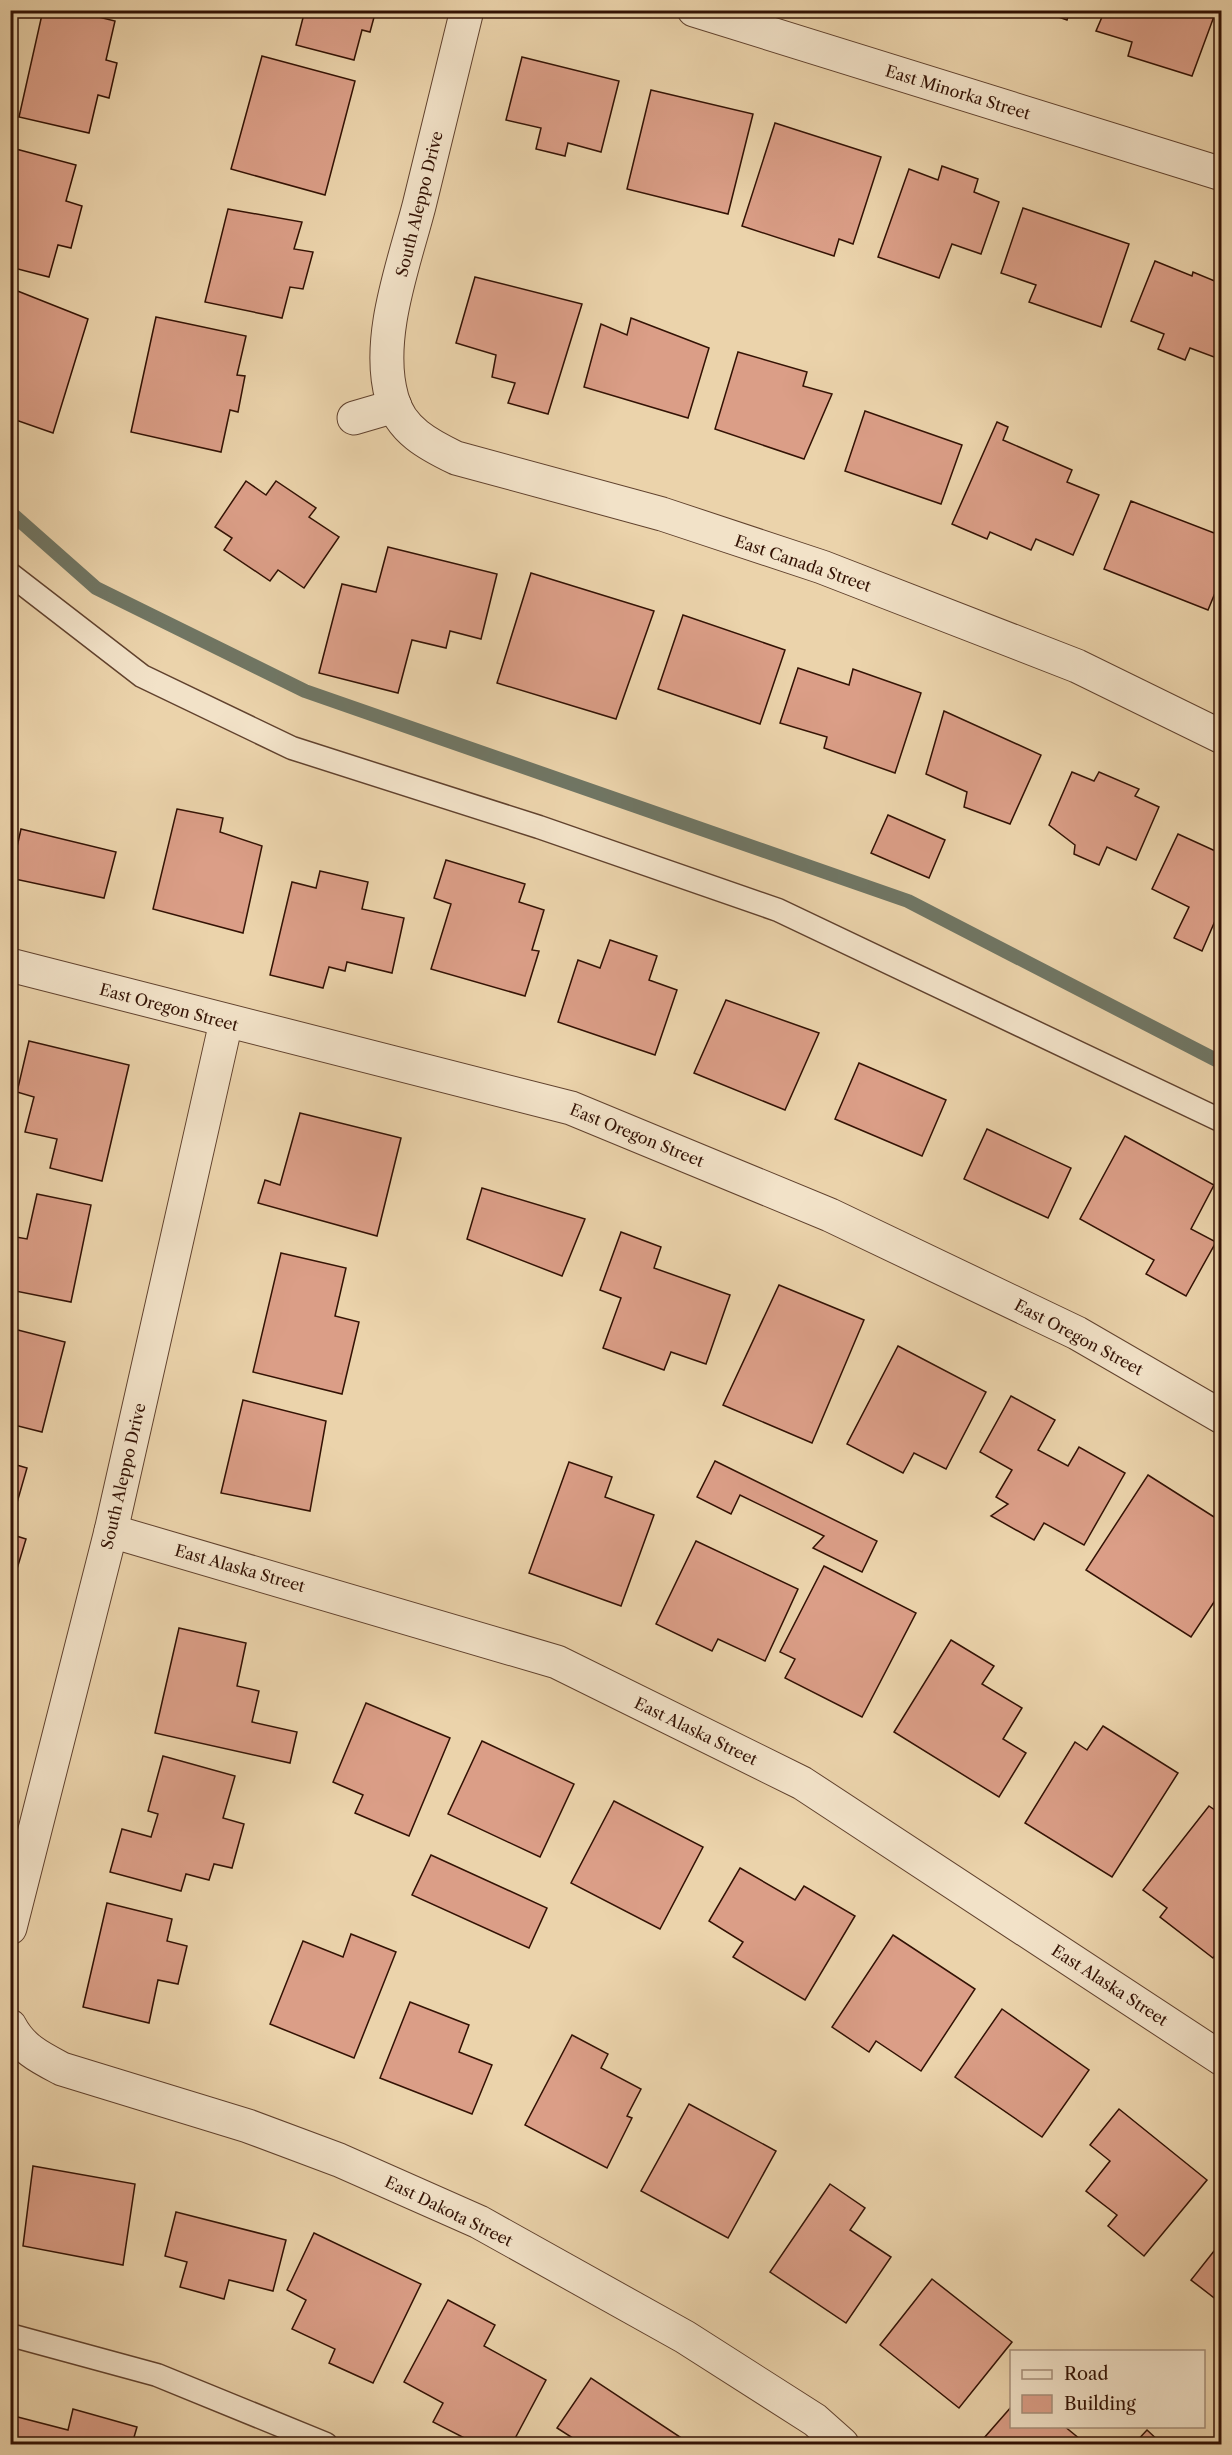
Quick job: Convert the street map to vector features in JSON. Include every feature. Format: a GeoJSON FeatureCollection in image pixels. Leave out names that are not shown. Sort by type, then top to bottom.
{"type":"FeatureCollection","features":[{"type":"Feature","properties":{"kind":"street","name":"South Aleppo Drive"},"geometry":{"type":"LineString","coordinates":[[394,403],[385,350],[467,10]]}},
{"type":"Feature","properties":{"kind":"street","name":"East Minorka Street"},"geometry":{"type":"LineString","coordinates":[[694,10],[1221,174]]}},
{"type":"Feature","properties":{"kind":"street"},"geometry":{"type":"LineString","coordinates":[[354,418],[394,403]]}},
{"type":"Feature","properties":{"kind":"street","name":"East Canada Street"},"geometry":{"type":"LineString","coordinates":[[394,403],[402,422],[426,443],[456,458],[662,514],[822,567],[1077,666],[1221,737]]}},
{"type":"Feature","properties":{"kind":"street","name":"East Oregon Street"},"geometry":{"type":"LineString","coordinates":[[10,965],[226,1022],[571,1108],[841,1220],[1077,1333],[1221,1417]]}},
{"type":"Feature","properties":{"kind":"street","name":"South Aleppo Drive"},"geometry":{"type":"LineString","coordinates":[[10,1928],[111,1530],[226,1022]]}},
{"type":"Feature","properties":{"kind":"street","name":"East Alaska Street"},"geometry":{"type":"LineString","coordinates":[[111,1530],[557,1662],[802,1783],[1195,2040],[1221,2060]]}},
{"type":"Feature","properties":{"kind":"street","name":"East Dakota Street"},"geometry":{"type":"LineString","coordinates":[[15,2036],[34,2055],[63,2069],[248,2126],[339,2160],[479,2222],[686,2337],[815,2420],[842,2445]]}},
{"type":"Feature","properties":{"kind":"lane"},"geometry":{"type":"LineString","coordinates":[[10,574],[142,676],[292,748],[539,827],[778,910],[1221,1121]]}},
{"type":"Feature","properties":{"kind":"lane"},"geometry":{"type":"LineString","coordinates":[[10,2335],[157,2375],[326,2445]]}},
{"type":"Feature","properties":{"kind":"building"},"geometry":{"type":"Polygon","coordinates":[[[43,10],[70,10],[115,21],[106,60],[117,63],[109,98],[98,95],[89,133],[19,117],[43,10]]]}},
{"type":"Feature","properties":{"kind":"building"},"geometry":{"type":"Polygon","coordinates":[[[305,10],[376,10],[370,32],[362,30],[354,60],[296,45],[305,10]]]}},
{"type":"Feature","properties":{"kind":"building"},"geometry":{"type":"Polygon","coordinates":[[[1039,10],[1070,10],[1067,20],[1039,10]]]}},
{"type":"Feature","properties":{"kind":"building"},"geometry":{"type":"Polygon","coordinates":[[[1105,10],[1216,11],[1192,76],[1128,56],[1132,42],[1096,31],[1105,10]]]}},
{"type":"Feature","properties":{"kind":"building"},"geometry":{"type":"Polygon","coordinates":[[[262,56],[355,81],[325,195],[231,169],[262,56]]]}},
{"type":"Feature","properties":{"kind":"building"},"geometry":{"type":"Polygon","coordinates":[[[522,57],[619,81],[601,152],[568,143],[565,156],[536,149],[541,128],[506,120],[522,57]]]}},
{"type":"Feature","properties":{"kind":"building"},"geometry":{"type":"Polygon","coordinates":[[[651,90],[753,114],[728,214],[627,189],[651,90]]]}},
{"type":"Feature","properties":{"kind":"building"},"geometry":{"type":"Polygon","coordinates":[[[775,123],[881,157],[853,244],[839,239],[834,256],[742,226],[775,123]]]}},
{"type":"Feature","properties":{"kind":"building"},"geometry":{"type":"Polygon","coordinates":[[[16,149],[76,165],[66,201],[82,206],[71,248],[58,245],[49,277],[10,267],[10,169],[16,149]]]}},
{"type":"Feature","properties":{"kind":"building"},"geometry":{"type":"Polygon","coordinates":[[[942,166],[978,179],[974,192],[999,202],[981,254],[952,244],[939,278],[878,257],[909,169],[938,180],[942,166]]]}},
{"type":"Feature","properties":{"kind":"building"},"geometry":{"type":"Polygon","coordinates":[[[1023,208],[1129,244],[1101,327],[1029,302],[1036,285],[1001,273],[1023,208]]]}},
{"type":"Feature","properties":{"kind":"building"},"geometry":{"type":"Polygon","coordinates":[[[228,209],[302,222],[294,249],[313,252],[303,289],[290,287],[282,318],[205,302],[228,209]]]}},
{"type":"Feature","properties":{"kind":"building"},"geometry":{"type":"Polygon","coordinates":[[[1155,261],[1192,276],[1193,272],[1222,284],[1222,360],[1190,348],[1185,360],[1158,349],[1164,334],[1131,321],[1155,261]]]}},
{"type":"Feature","properties":{"kind":"building"},"geometry":{"type":"Polygon","coordinates":[[[475,277],[582,304],[548,414],[508,403],[515,383],[492,377],[496,355],[456,343],[475,277]]]}},
{"type":"Feature","properties":{"kind":"building"},"geometry":{"type":"Polygon","coordinates":[[[10,288],[88,319],[53,433],[10,418],[10,288]]]}},
{"type":"Feature","properties":{"kind":"building"},"geometry":{"type":"Polygon","coordinates":[[[156,317],[246,336],[237,375],[245,376],[238,412],[230,410],[221,452],[131,432],[156,317]]]}},
{"type":"Feature","properties":{"kind":"building"},"geometry":{"type":"Polygon","coordinates":[[[631,318],[709,348],[688,418],[584,387],[601,324],[627,335],[631,318]]]}},
{"type":"Feature","properties":{"kind":"building"},"geometry":{"type":"Polygon","coordinates":[[[738,352],[807,372],[803,386],[832,394],[804,459],[715,429],[738,352]]]}},
{"type":"Feature","properties":{"kind":"building"},"geometry":{"type":"Polygon","coordinates":[[[865,411],[962,445],[941,504],[845,471],[865,411]]]}},
{"type":"Feature","properties":{"kind":"building"},"geometry":{"type":"Polygon","coordinates":[[[997,422],[1008,427],[1003,440],[1072,470],[1067,482],[1099,495],[1073,555],[1036,539],[1031,550],[990,532],[987,539],[952,524],[997,422]]]}},
{"type":"Feature","properties":{"kind":"building"},"geometry":{"type":"Polygon","coordinates":[[[246,481],[266,495],[276,481],[316,508],[309,517],[339,537],[304,588],[278,570],[270,581],[224,550],[232,538],[215,527],[246,481]]]}},
{"type":"Feature","properties":{"kind":"building"},"geometry":{"type":"Polygon","coordinates":[[[1131,501],[1222,536],[1222,576],[1208,610],[1104,569],[1131,501]]]}},
{"type":"Feature","properties":{"kind":"building"},"geometry":{"type":"Polygon","coordinates":[[[388,547],[497,574],[481,639],[450,631],[446,648],[412,640],[398,693],[319,673],[342,584],[376,592],[388,547]]]}},
{"type":"Feature","properties":{"kind":"building"},"geometry":{"type":"Polygon","coordinates":[[[531,573],[654,611],[616,719],[497,683],[531,573]]]}},
{"type":"Feature","properties":{"kind":"building"},"geometry":{"type":"Polygon","coordinates":[[[683,615],[785,650],[760,724],[658,689],[683,615]]]}},
{"type":"Feature","properties":{"kind":"building"},"geometry":{"type":"Polygon","coordinates":[[[798,668],[849,685],[853,669],[921,693],[895,773],[824,748],[827,737],[780,723],[798,668]]]}},
{"type":"Feature","properties":{"kind":"building"},"geometry":{"type":"Polygon","coordinates":[[[944,711],[1041,755],[1010,824],[964,807],[967,792],[926,774],[944,711]]]}},
{"type":"Feature","properties":{"kind":"building"},"geometry":{"type":"Polygon","coordinates":[[[1072,772],[1094,781],[1099,772],[1139,789],[1135,796],[1159,807],[1136,860],[1107,847],[1099,865],[1074,854],[1075,845],[1049,825],[1072,772]]]}},
{"type":"Feature","properties":{"kind":"building"},"geometry":{"type":"Polygon","coordinates":[[[177,809],[223,818],[220,832],[262,846],[243,933],[153,909],[177,809]]]}},
{"type":"Feature","properties":{"kind":"building"},"geometry":{"type":"Polygon","coordinates":[[[888,815],[945,840],[929,878],[871,853],[888,815]]]}},
{"type":"Feature","properties":{"kind":"building"},"geometry":{"type":"Polygon","coordinates":[[[21,829],[116,852],[104,898],[10,878],[21,829]]]}},
{"type":"Feature","properties":{"kind":"building"},"geometry":{"type":"Polygon","coordinates":[[[1178,834],[1222,854],[1222,924],[1215,921],[1202,951],[1174,938],[1189,907],[1152,889],[1178,834]]]}},
{"type":"Feature","properties":{"kind":"building"},"geometry":{"type":"Polygon","coordinates":[[[446,860],[525,884],[519,902],[544,910],[532,950],[539,951],[525,996],[431,969],[451,904],[434,898],[446,860]]]}},
{"type":"Feature","properties":{"kind":"building"},"geometry":{"type":"Polygon","coordinates":[[[320,871],[368,882],[362,909],[404,918],[392,973],[347,962],[345,971],[329,967],[323,988],[270,975],[292,882],[316,888],[320,871]]]}},
{"type":"Feature","properties":{"kind":"building"},"geometry":{"type":"Polygon","coordinates":[[[610,940],[657,956],[649,980],[677,990],[655,1055],[558,1022],[578,960],[600,968],[610,940]]]}},
{"type":"Feature","properties":{"kind":"building"},"geometry":{"type":"Polygon","coordinates":[[[726,1000],[819,1033],[785,1110],[694,1073],[726,1000]]]}},
{"type":"Feature","properties":{"kind":"building"},"geometry":{"type":"Polygon","coordinates":[[[29,1041],[129,1065],[102,1181],[50,1168],[57,1139],[25,1132],[34,1097],[17,1092],[29,1041]]]}},
{"type":"Feature","properties":{"kind":"building"},"geometry":{"type":"Polygon","coordinates":[[[859,1063],[946,1100],[922,1156],[835,1119],[859,1063]]]}},
{"type":"Feature","properties":{"kind":"building"},"geometry":{"type":"Polygon","coordinates":[[[300,1113],[401,1138],[377,1236],[258,1203],[265,1180],[280,1185],[300,1113]]]}},
{"type":"Feature","properties":{"kind":"building"},"geometry":{"type":"Polygon","coordinates":[[[987,1129],[1071,1168],[1048,1218],[964,1179],[987,1129]]]}},
{"type":"Feature","properties":{"kind":"building"},"geometry":{"type":"Polygon","coordinates":[[[1125,1136],[1214,1185],[1191,1229],[1216,1242],[1186,1296],[1146,1274],[1154,1260],[1080,1219],[1125,1136]]]}},
{"type":"Feature","properties":{"kind":"building"},"geometry":{"type":"Polygon","coordinates":[[[482,1188],[585,1219],[562,1276],[467,1239],[482,1188]]]}},
{"type":"Feature","properties":{"kind":"building"},"geometry":{"type":"Polygon","coordinates":[[[37,1194],[91,1205],[71,1302],[10,1290],[10,1236],[27,1239],[37,1194]]]}},
{"type":"Feature","properties":{"kind":"building"},"geometry":{"type":"Polygon","coordinates":[[[621,1232],[661,1247],[654,1268],[730,1295],[706,1364],[671,1352],[664,1370],[603,1348],[621,1298],[600,1290],[621,1232]]]}},
{"type":"Feature","properties":{"kind":"building"},"geometry":{"type":"Polygon","coordinates":[[[281,1253],[346,1268],[335,1316],[359,1322],[342,1394],[253,1372],[281,1253]]]}},
{"type":"Feature","properties":{"kind":"building"},"geometry":{"type":"Polygon","coordinates":[[[779,1285],[864,1320],[812,1443],[723,1405],[779,1285]]]}},
{"type":"Feature","properties":{"kind":"building"},"geometry":{"type":"Polygon","coordinates":[[[1222,1292],[1222,1308],[1215,1304],[1222,1292]]]}},
{"type":"Feature","properties":{"kind":"building"},"geometry":{"type":"Polygon","coordinates":[[[10,1328],[65,1342],[42,1432],[10,1424],[10,1328]]]}},
{"type":"Feature","properties":{"kind":"building"},"geometry":{"type":"Polygon","coordinates":[[[898,1346],[986,1392],[946,1469],[914,1453],[903,1473],[847,1444],[898,1346]]]}},
{"type":"Feature","properties":{"kind":"building"},"geometry":{"type":"Polygon","coordinates":[[[1011,1396],[1055,1420],[1038,1450],[1068,1466],[1079,1447],[1125,1473],[1084,1545],[1044,1523],[1034,1540],[991,1516],[1008,1504],[996,1497],[1012,1470],[980,1452],[1011,1396]]]}},
{"type":"Feature","properties":{"kind":"building"},"geometry":{"type":"Polygon","coordinates":[[[243,1400],[326,1421],[310,1511],[221,1493],[243,1400]]]}},
{"type":"Feature","properties":{"kind":"building"},"geometry":{"type":"Polygon","coordinates":[[[715,1461],[877,1541],[862,1572],[813,1548],[824,1536],[740,1495],[731,1514],[697,1497],[715,1461]]]}},
{"type":"Feature","properties":{"kind":"building"},"geometry":{"type":"Polygon","coordinates":[[[569,1462],[612,1477],[605,1497],[654,1515],[621,1606],[529,1573],[569,1462]]]}},
{"type":"Feature","properties":{"kind":"building"},"geometry":{"type":"Polygon","coordinates":[[[10,1463],[27,1468],[10,1527],[10,1463]]]}},
{"type":"Feature","properties":{"kind":"building"},"geometry":{"type":"Polygon","coordinates":[[[1148,1475],[1222,1522],[1222,1590],[1191,1637],[1086,1570],[1148,1475]]]}},
{"type":"Feature","properties":{"kind":"building"},"geometry":{"type":"Polygon","coordinates":[[[10,1534],[26,1539],[10,1592],[10,1534]]]}},
{"type":"Feature","properties":{"kind":"building"},"geometry":{"type":"Polygon","coordinates":[[[696,1541],[798,1589],[765,1661],[718,1639],[712,1651],[656,1624],[696,1541]]]}},
{"type":"Feature","properties":{"kind":"building"},"geometry":{"type":"Polygon","coordinates":[[[824,1566],[916,1613],[862,1717],[785,1678],[795,1659],[780,1652],[824,1566]]]}},
{"type":"Feature","properties":{"kind":"building"},"geometry":{"type":"Polygon","coordinates":[[[179,1628],[246,1643],[237,1686],[259,1691],[252,1722],[297,1732],[290,1763],[155,1733],[179,1628]]]}},
{"type":"Feature","properties":{"kind":"building"},"geometry":{"type":"Polygon","coordinates":[[[951,1640],[994,1666],[982,1684],[1022,1708],[1003,1739],[1026,1753],[999,1797],[894,1732],[951,1640]]]}},
{"type":"Feature","properties":{"kind":"building"},"geometry":{"type":"Polygon","coordinates":[[[366,1703],[450,1738],[409,1836],[355,1813],[363,1795],[333,1782],[366,1703]]]}},
{"type":"Feature","properties":{"kind":"building"},"geometry":{"type":"Polygon","coordinates":[[[1103,1726],[1178,1773],[1112,1877],[1025,1823],[1075,1742],[1087,1750],[1103,1726]]]}},
{"type":"Feature","properties":{"kind":"building"},"geometry":{"type":"Polygon","coordinates":[[[482,1741],[574,1784],[540,1857],[448,1814],[482,1741]]]}},
{"type":"Feature","properties":{"kind":"building"},"geometry":{"type":"Polygon","coordinates":[[[163,1756],[235,1776],[223,1818],[244,1824],[232,1868],[214,1864],[209,1880],[186,1874],[181,1891],[110,1872],[122,1829],[151,1837],[158,1814],[148,1811],[163,1756]]]}},
{"type":"Feature","properties":{"kind":"building"},"geometry":{"type":"Polygon","coordinates":[[[614,1801],[703,1847],[660,1929],[571,1883],[614,1801]]]}},
{"type":"Feature","properties":{"kind":"building"},"geometry":{"type":"Polygon","coordinates":[[[1209,1806],[1222,1815],[1222,1946],[1213,1958],[1160,1917],[1167,1908],[1143,1890],[1209,1806]]]}},
{"type":"Feature","properties":{"kind":"building"},"geometry":{"type":"Polygon","coordinates":[[[431,1855],[547,1908],[529,1948],[412,1895],[431,1855]]]}},
{"type":"Feature","properties":{"kind":"building"},"geometry":{"type":"Polygon","coordinates":[[[740,1868],[795,1900],[804,1886],[855,1916],[805,2000],[733,1957],[743,1942],[709,1921],[740,1868]]]}},
{"type":"Feature","properties":{"kind":"building"},"geometry":{"type":"Polygon","coordinates":[[[107,1903],[172,1919],[167,1941],[187,1946],[178,1984],[158,1980],[149,2023],[83,2007],[107,1903]]]}},
{"type":"Feature","properties":{"kind":"building"},"geometry":{"type":"Polygon","coordinates":[[[351,1934],[396,1952],[354,2058],[270,2024],[303,1941],[343,1957],[351,1934]]]}},
{"type":"Feature","properties":{"kind":"building"},"geometry":{"type":"Polygon","coordinates":[[[893,1935],[975,1989],[921,2071],[876,2041],[869,2052],[832,2027],[893,1935]]]}},
{"type":"Feature","properties":{"kind":"building"},"geometry":{"type":"Polygon","coordinates":[[[410,2002],[469,2025],[459,2052],[492,2065],[472,2114],[380,2078],[410,2002]]]}},
{"type":"Feature","properties":{"kind":"building"},"geometry":{"type":"Polygon","coordinates":[[[1002,2009],[1089,2070],[1042,2137],[955,2077],[1002,2009]]]}},
{"type":"Feature","properties":{"kind":"building"},"geometry":{"type":"Polygon","coordinates":[[[572,2035],[608,2054],[601,2068],[641,2089],[627,2116],[632,2118],[607,2168],[525,2125],[572,2035]]]}},
{"type":"Feature","properties":{"kind":"building"},"geometry":{"type":"Polygon","coordinates":[[[689,2104],[776,2151],[728,2238],[641,2191],[689,2104]]]}},
{"type":"Feature","properties":{"kind":"building"},"geometry":{"type":"Polygon","coordinates":[[[1119,2109],[1207,2180],[1144,2256],[1108,2226],[1117,2215],[1086,2191],[1110,2161],[1090,2145],[1119,2109]]]}},
{"type":"Feature","properties":{"kind":"building"},"geometry":{"type":"Polygon","coordinates":[[[33,2166],[135,2184],[123,2265],[23,2246],[33,2166]]]}},
{"type":"Feature","properties":{"kind":"building"},"geometry":{"type":"Polygon","coordinates":[[[830,2184],[865,2208],[850,2230],[891,2257],[846,2323],[770,2272],[830,2184]]]}},
{"type":"Feature","properties":{"kind":"building"},"geometry":{"type":"Polygon","coordinates":[[[176,2212],[286,2240],[273,2291],[229,2280],[224,2299],[180,2287],[187,2262],[165,2256],[176,2212]]]}},
{"type":"Feature","properties":{"kind":"building"},"geometry":{"type":"Polygon","coordinates":[[[314,2233],[421,2284],[373,2383],[329,2363],[335,2349],[292,2329],[306,2300],[287,2290],[314,2233]]]}},
{"type":"Feature","properties":{"kind":"building"},"geometry":{"type":"Polygon","coordinates":[[[1222,2241],[1222,2304],[1191,2280],[1222,2241]]]}},
{"type":"Feature","properties":{"kind":"building"},"geometry":{"type":"Polygon","coordinates":[[[932,2279],[1012,2342],[959,2408],[880,2345],[932,2279]]]}},
{"type":"Feature","properties":{"kind":"building"},"geometry":{"type":"Polygon","coordinates":[[[448,2300],[495,2325],[484,2346],[546,2380],[512,2444],[476,2444],[433,2422],[443,2403],[404,2382],[448,2300]]]}},
{"type":"Feature","properties":{"kind":"building"},"geometry":{"type":"Polygon","coordinates":[[[591,2378],[686,2441],[684,2444],[582,2444],[557,2428],[591,2378]]]}},
{"type":"Feature","properties":{"kind":"building"},"geometry":{"type":"Polygon","coordinates":[[[1010,2408],[1010,2428],[1066,2428],[1086,2444],[991,2444],[984,2438],[1010,2408]]]}},
{"type":"Feature","properties":{"kind":"building"},"geometry":{"type":"Polygon","coordinates":[[[73,2409],[137,2427],[132,2444],[10,2444],[10,2415],[68,2430],[73,2409]]]}},
{"type":"Feature","properties":{"kind":"building"},"geometry":{"type":"Polygon","coordinates":[[[1147,2430],[1162,2444],[1134,2444],[1147,2430]]]}},
{"type":"Feature","properties":{"kind":"waterway"},"geometry":{"type":"LineString","coordinates":[[10,512],[96,588],[305,691],[908,901],[1222,1063]]}}]}
